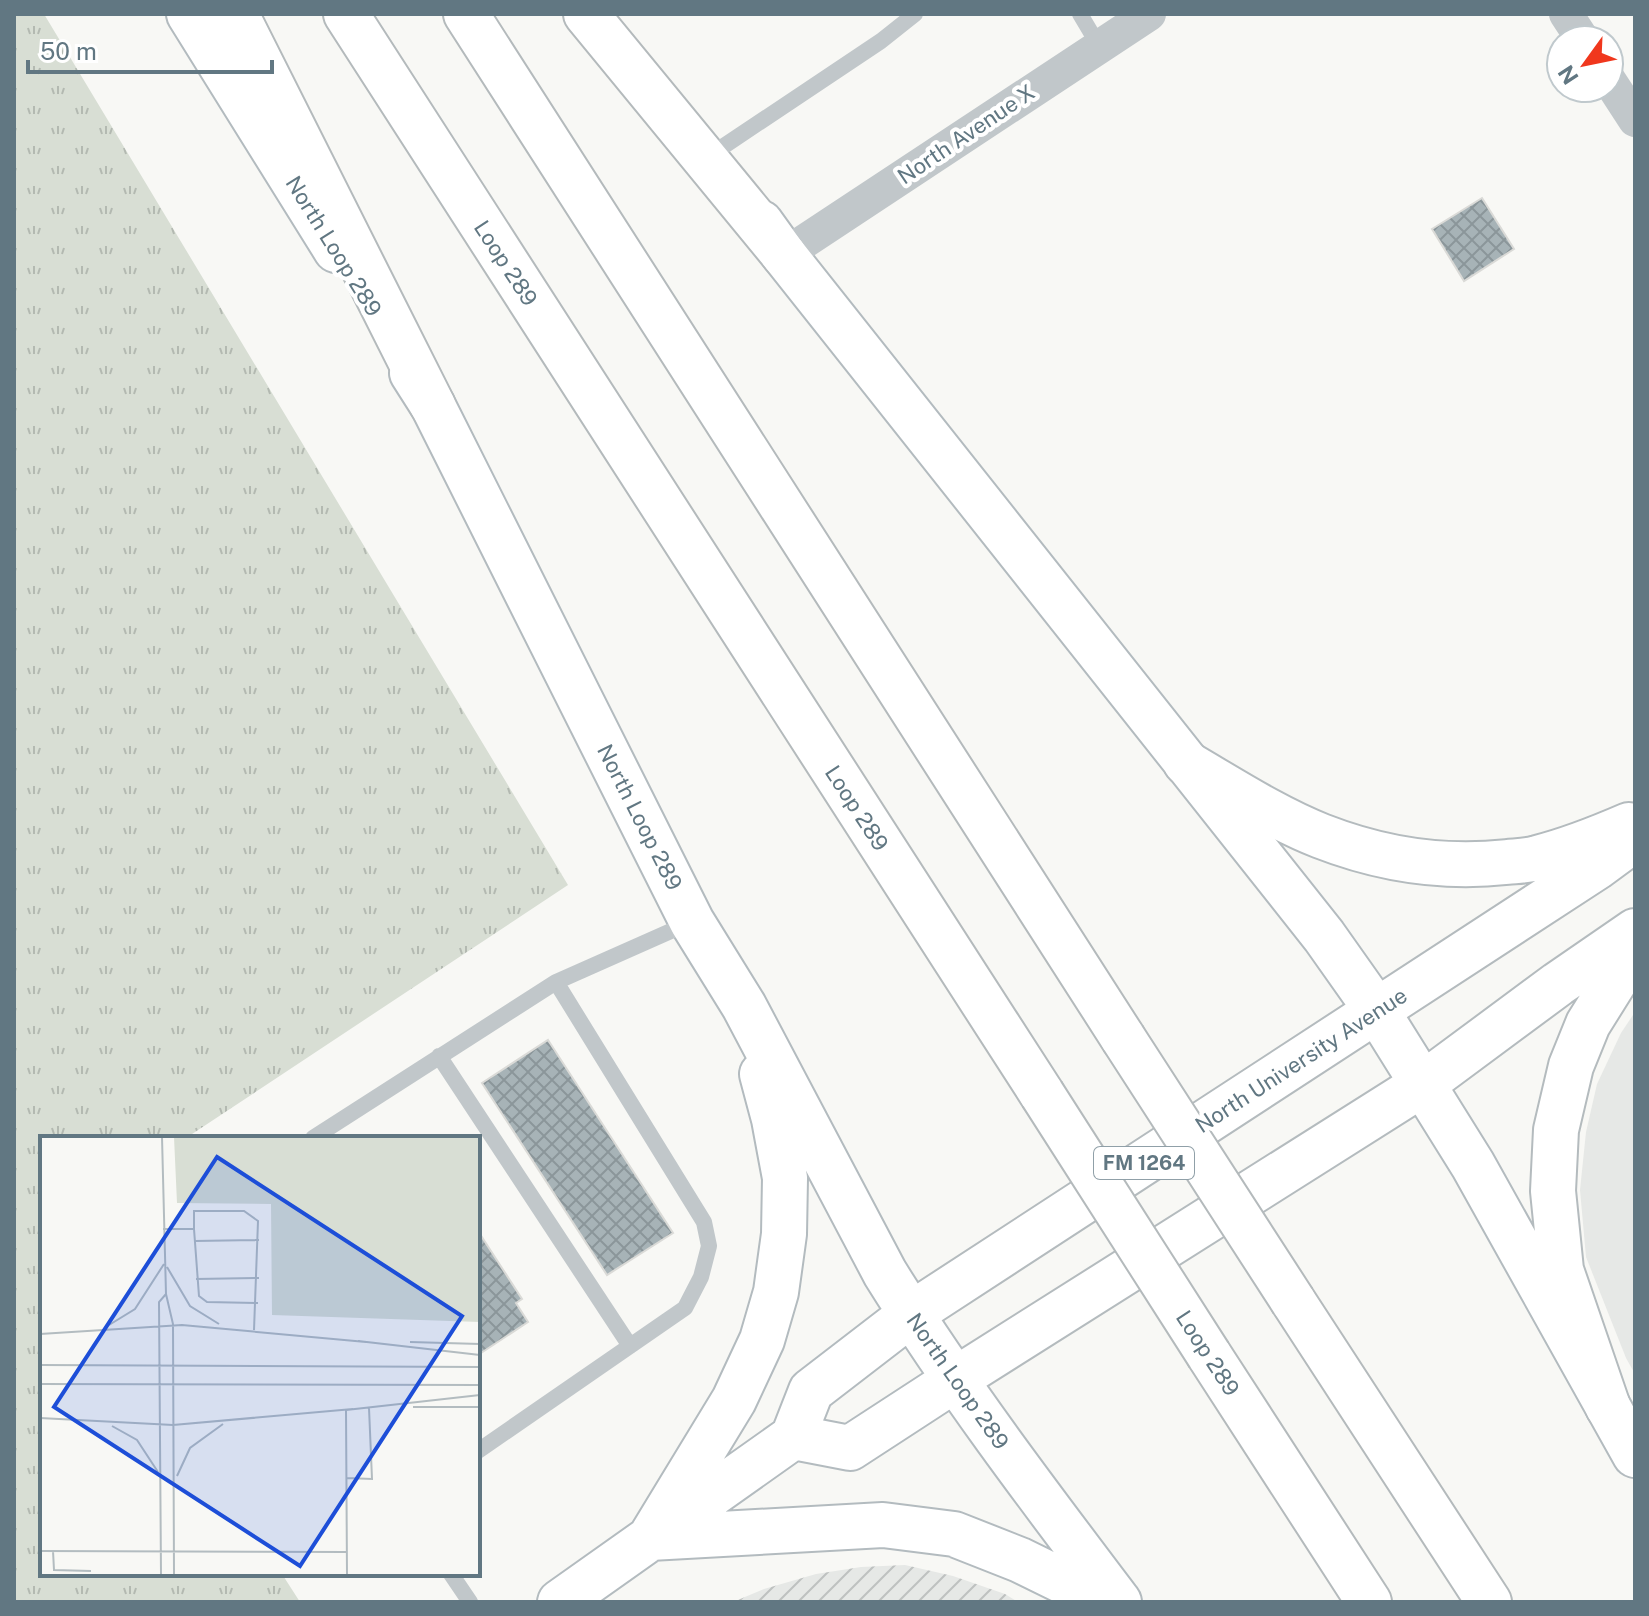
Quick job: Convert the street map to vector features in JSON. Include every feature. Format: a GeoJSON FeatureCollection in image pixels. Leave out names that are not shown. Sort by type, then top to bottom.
{"type":"FeatureCollection","features":[{"type":"Feature","properties":{"kind":"main road","name":"North Loop 289"},"geometry":{"type":"LineString","coordinates":[[189,14],[433,406],[692,922],[744,1006],[885,1273],[1022,1474],[1119,1602]]}},
{"type":"Feature","properties":{"kind":"main road"},"geometry":{"type":"LineString","coordinates":[[236,14],[433,406]]}},
{"type":"Feature","properties":{"kind":"main road","name":"Loop 289"},"geometry":{"type":"LineString","coordinates":[[346,14],[1369,1602]]}},
{"type":"Feature","properties":{"kind":"main road"},"geometry":{"type":"LineString","coordinates":[[466,14],[1489,1602]]}},
{"type":"Feature","properties":{"kind":"main road"},"geometry":{"type":"LineString","coordinates":[[586,14],[784,255],[1324,936],[1377,1011],[1473,1165],[1635,1455]]}},
{"type":"Feature","properties":{"kind":"main road"},"geometry":{"type":"LineString","coordinates":[[612,14],[784,255]]}},
{"type":"Feature","properties":{"kind":"main road"},"geometry":{"type":"LineString","coordinates":[[1186,763],[1320,835],[1373,853],[1433,864],[1480,865],[1535,859],[1635,822]]}},
{"type":"Feature","properties":{"kind":"main road","name":"North University Avenue"},"geometry":{"type":"LineString","coordinates":[[793,1437],[811,1391],[911,1314],[1597,867],[1635,839]]}},
{"type":"Feature","properties":{"kind":"main road"},"geometry":{"type":"LineString","coordinates":[[560,1602],[793,1437],[850,1448],[1423,1084],[1635,931]]}},
{"type":"Feature","properties":{"kind":"main road"},"geometry":{"type":"LineString","coordinates":[[1608,1407],[1561,1270],[1553,1191],[1556,1130],[1571,1066],[1588,1024],[1635,949]]}},
{"type":"Feature","properties":{"kind":"main road"},"geometry":{"type":"LineString","coordinates":[[650,1538],[734,1400],[762,1340],[776,1292],[784,1234],[785,1178],[774,1119],[744,1006]]}},
{"type":"Feature","properties":{"kind":"main road"},"geometry":{"type":"LineString","coordinates":[[650,1538],[883,1525],[954,1534],[1020,1560],[1073,1586],[1097,1602]]}},
{"type":"Feature","properties":{"kind":"street","name":"North Avenue X"},"geometry":{"type":"LineString","coordinates":[[784,255],[1149,14]]}},
{"type":"Feature","properties":{"kind":"lane"},"geometry":{"type":"LineString","coordinates":[[712,154],[881,41],[915,14]]}},
{"type":"Feature","properties":{"kind":"lane"},"geometry":{"type":"LineString","coordinates":[[1080,14],[1099,46]]}},
{"type":"Feature","properties":{"kind":"lane"},"geometry":{"type":"LineString","coordinates":[[316,1136],[556,982],[692,922]]}},
{"type":"Feature","properties":{"kind":"lane"},"geometry":{"type":"LineString","coordinates":[[480,1450],[685,1308],[701,1277],[709,1246],[704,1222],[556,982]]}},
{"type":"Feature","properties":{"kind":"lane"},"geometry":{"type":"LineString","coordinates":[[439,1056],[630,1346]]}},
{"type":"Feature","properties":{"kind":"lane"},"geometry":{"type":"LineString","coordinates":[[452,1576],[470,1602]]}},
{"type":"Feature","properties":{"kind":"shaded area"},"geometry":{"type":"Polygon","coordinates":[[[1635,1012],[1635,1374],[1586,1257],[1580,1190],[1586,1132],[1597,1084],[1621,1033],[1635,1012]]]}},
{"type":"Feature","properties":{"kind":"shaded area"},"geometry":{"type":"Polygon","coordinates":[[[905,1565],[953,1576],[1005,1594],[1018,1602],[733,1602],[764,1589],[816,1574],[861,1567],[905,1565]]]}},
{"type":"Feature","properties":{"kind":"green space"},"geometry":{"type":"Polygon","coordinates":[[[14,14],[44,14],[568,885],[189,1136],[40,1136],[40,1576],[283,1576],[300,1602],[14,1602],[14,14]]]}},
{"type":"Feature","properties":{"kind":"building"},"geometry":{"type":"Polygon","coordinates":[[[1482,198],[1514,249],[1464,281],[1432,229],[1482,198]]]}},
{"type":"Feature","properties":{"kind":"building"},"geometry":{"type":"Polygon","coordinates":[[[548,1040],[673,1233],[607,1275],[482,1083],[548,1040]]]}},
{"type":"Feature","properties":{"kind":"building"},"geometry":{"type":"Polygon","coordinates":[[[480,1234],[522,1299],[516,1303],[528,1322],[480,1354],[480,1234]]]}}]}
